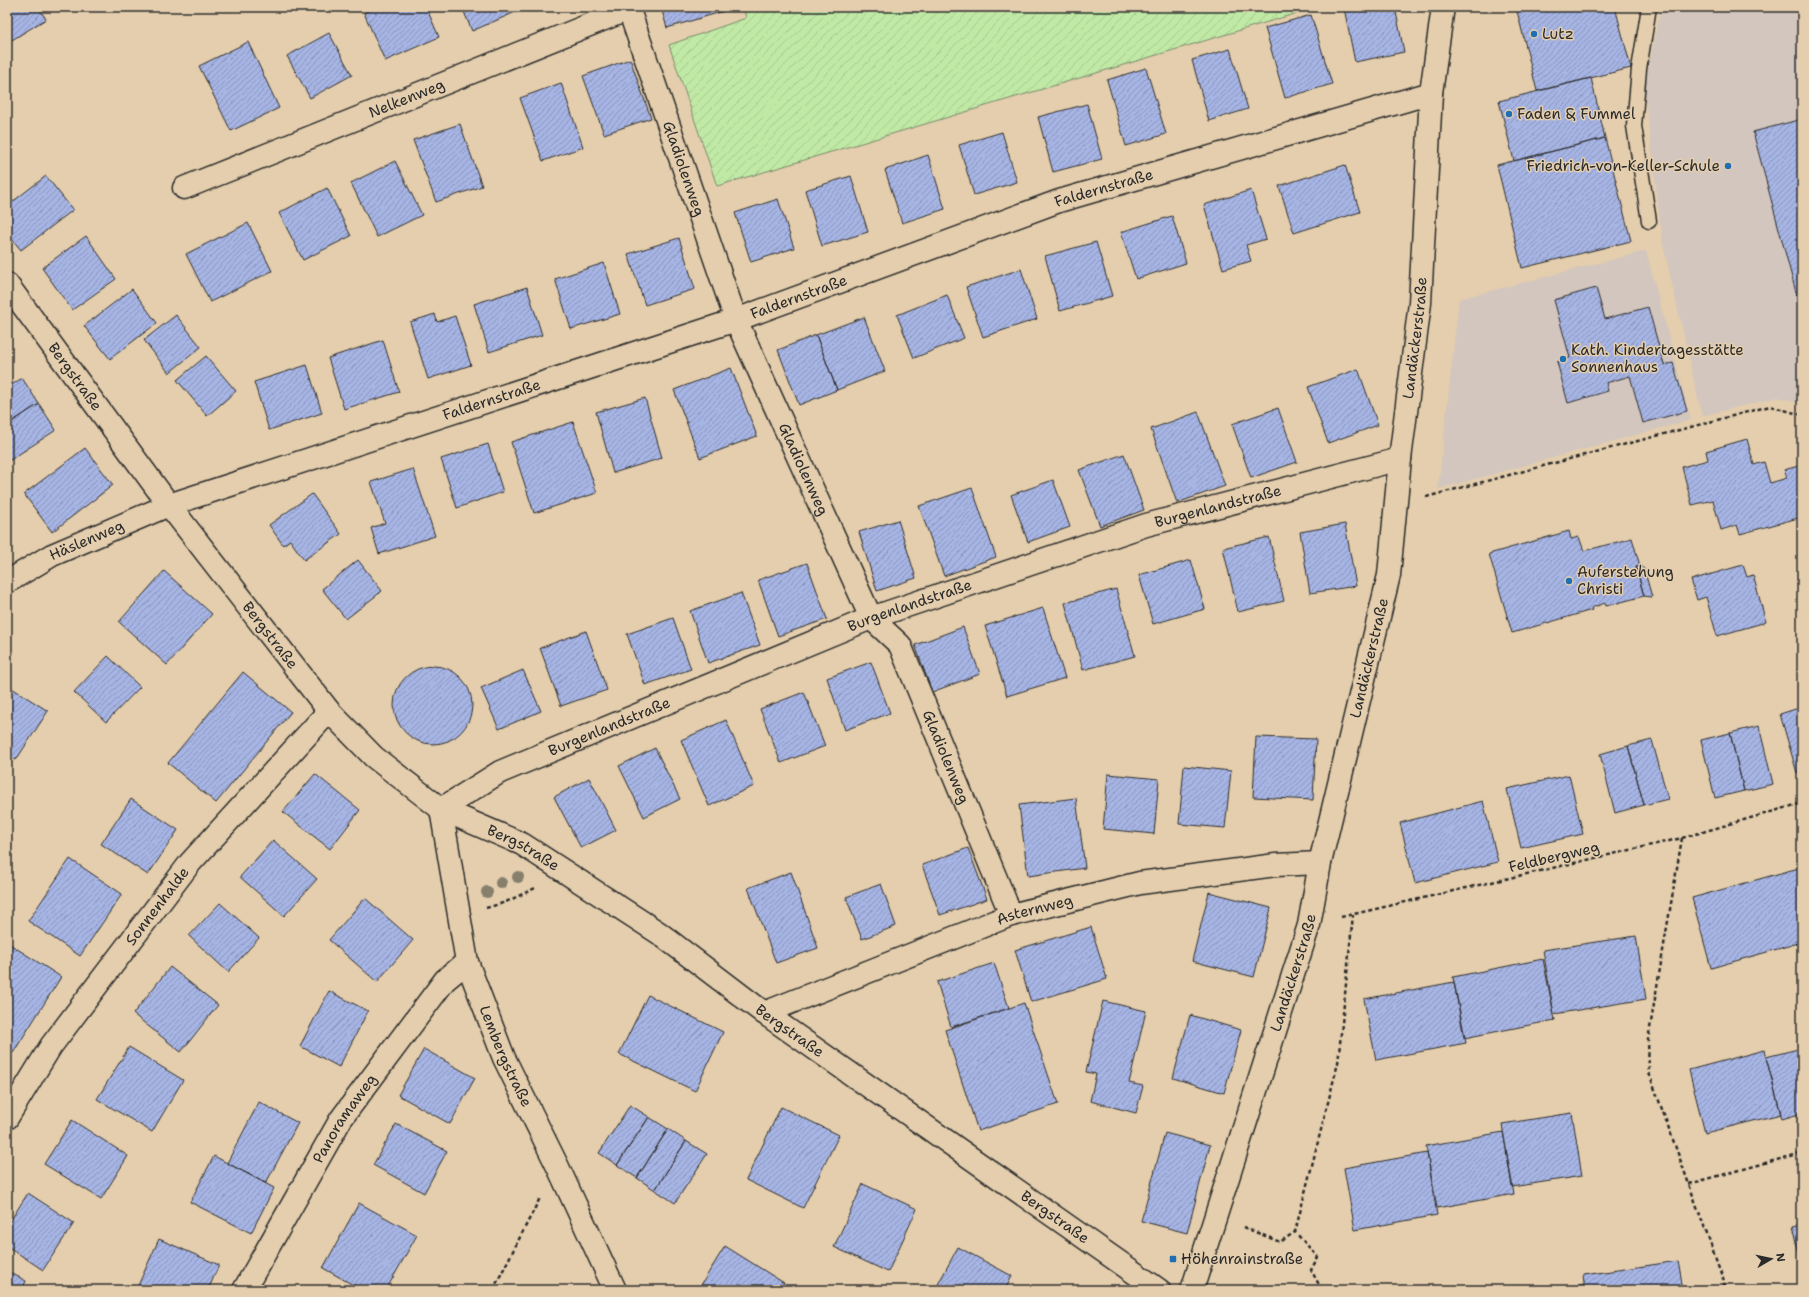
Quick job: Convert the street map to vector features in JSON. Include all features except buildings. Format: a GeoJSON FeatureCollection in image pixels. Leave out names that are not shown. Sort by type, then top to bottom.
{"type":"FeatureCollection","features":[{"type":"Feature","properties":{"kind":"street","name":"Landäckerstraße"},"geometry":{"type":"LineString","coordinates":[[1192,1290],[1309,924],[1320,863],[1389,575],[1400,459],[1420,303],[1431,93],[1443,7]]}},
{"type":"Feature","properties":{"kind":"street","name":"Nelkenweg"},"geometry":{"type":"LineString","coordinates":[[184,188],[629,8]]}},
{"type":"Feature","properties":{"kind":"street","name":"Gladiolenweg"},"geometry":{"type":"LineString","coordinates":[[629,8],[736,320],[871,618],[900,645],[1011,915]]}},
{"type":"Feature","properties":{"kind":"street","name":"Faldernstraße"},"geometry":{"type":"LineString","coordinates":[[169,505],[736,320],[1059,201],[1431,93]]}},
{"type":"Feature","properties":{"kind":"street","name":"Bergstraße"},"geometry":{"type":"LineString","coordinates":[[7,284],[169,505],[329,711],[374,757],[441,809],[522,844],[659,933],[764,1013],[1159,1290]]}},
{"type":"Feature","properties":{"kind":"street","name":"Burgenlandstraße"},"geometry":{"type":"LineString","coordinates":[[441,809],[500,772],[871,618],[1146,525],[1400,459]]}},
{"type":"Feature","properties":{"kind":"street","name":"Häslenweg"},"geometry":{"type":"LineString","coordinates":[[7,582],[52,554],[169,505]]}},
{"type":"Feature","properties":{"kind":"street","name":"Sonnenhalde"},"geometry":{"type":"LineString","coordinates":[[7,1118],[51,1046],[190,863],[329,711]]}},
{"type":"Feature","properties":{"kind":"street","name":"Lembergstraße"},"geometry":{"type":"LineString","coordinates":[[441,809],[467,962],[504,1058],[557,1165],[615,1290]]}},
{"type":"Feature","properties":{"kind":"street","name":"Asternweg"},"geometry":{"type":"LineString","coordinates":[[764,1013],[1011,915],[1140,883],[1276,865],[1320,863]]}},
{"type":"Feature","properties":{"kind":"street","name":"Panoramaweg"},"geometry":{"type":"LineString","coordinates":[[244,1290],[340,1120],[445,980],[467,962]]}},
{"type":"Feature","properties":{"kind":"lane"},"geometry":{"type":"LineString","coordinates":[[1649,7],[1639,69],[1634,126],[1649,222]]}},
{"type":"Feature","properties":{"kind":"path"},"geometry":{"type":"LineString","coordinates":[[1396,505],[1770,406],[1802,415]]}},
{"type":"Feature","properties":{"kind":"path","name":"Feldbergweg"},"geometry":{"type":"LineString","coordinates":[[1309,924],[1682,838],[1802,803]]}},
{"type":"Feature","properties":{"kind":"path"},"geometry":{"type":"LineString","coordinates":[[1682,838],[1648,1040],[1650,1072],[1727,1290]]}},
{"type":"Feature","properties":{"kind":"path"},"geometry":{"type":"LineString","coordinates":[[459,917],[506,902],[566,872]]}},
{"type":"Feature","properties":{"kind":"path"},"geometry":{"type":"LineString","coordinates":[[1216,1216],[1280,1242],[1295,1232],[1338,1063],[1353,915]]}},
{"type":"Feature","properties":{"kind":"path"},"geometry":{"type":"LineString","coordinates":[[1689,1184],[1802,1153]]}},
{"type":"Feature","properties":{"kind":"path"},"geometry":{"type":"LineString","coordinates":[[493,1290],[557,1165]]}},
{"type":"Feature","properties":{"kind":"path"},"geometry":{"type":"LineString","coordinates":[[1295,1232],[1318,1257],[1311,1270],[1322,1290]]}},
{"type":"Feature","properties":{"kind":"shaded area","name":"Friedrich-von-Keller-Schule"},"geometry":{"type":"Polygon","coordinates":[[[1661,7],[1802,7],[1802,404],[1778,397],[1702,416],[1663,244],[1644,88],[1661,7]]]}},
{"type":"Feature","properties":{"kind":"shaded area","name":"Kath. Kindertagesstätte Sonnenhaus"},"geometry":{"type":"Polygon","coordinates":[[[1646,251],[1691,420],[1438,489],[1459,299],[1646,251]]]}},
{"type":"Feature","properties":{"kind":"green space"},"geometry":{"type":"Polygon","coordinates":[[[743,7],[1318,7],[717,186],[669,45],[746,18],[743,7]]]}},
{"type":"Feature","properties":{"kind":"place","name":"Lutz"},"geometry":{"type":"Point","coordinates":[1534,34]}},
{"type":"Feature","properties":{"kind":"place","name":"Faden & Fummel"},"geometry":{"type":"Point","coordinates":[1509,114]}},
{"type":"Feature","properties":{"kind":"place","name":"Friedrich-von-Keller-Schule"},"geometry":{"type":"Point","coordinates":[1728,166]}},
{"type":"Feature","properties":{"kind":"place","name":"Kath. Kindertagesstätte Sonnenhaus"},"geometry":{"type":"Point","coordinates":[1563,359]}},
{"type":"Feature","properties":{"kind":"place","name":"Auferstehung Christi"},"geometry":{"type":"Point","coordinates":[1569,581]}},
{"type":"Feature","properties":{"kind":"place","name":"Höhenrainstraße"},"geometry":{"type":"Point","coordinates":[1173,1259]}}]}
